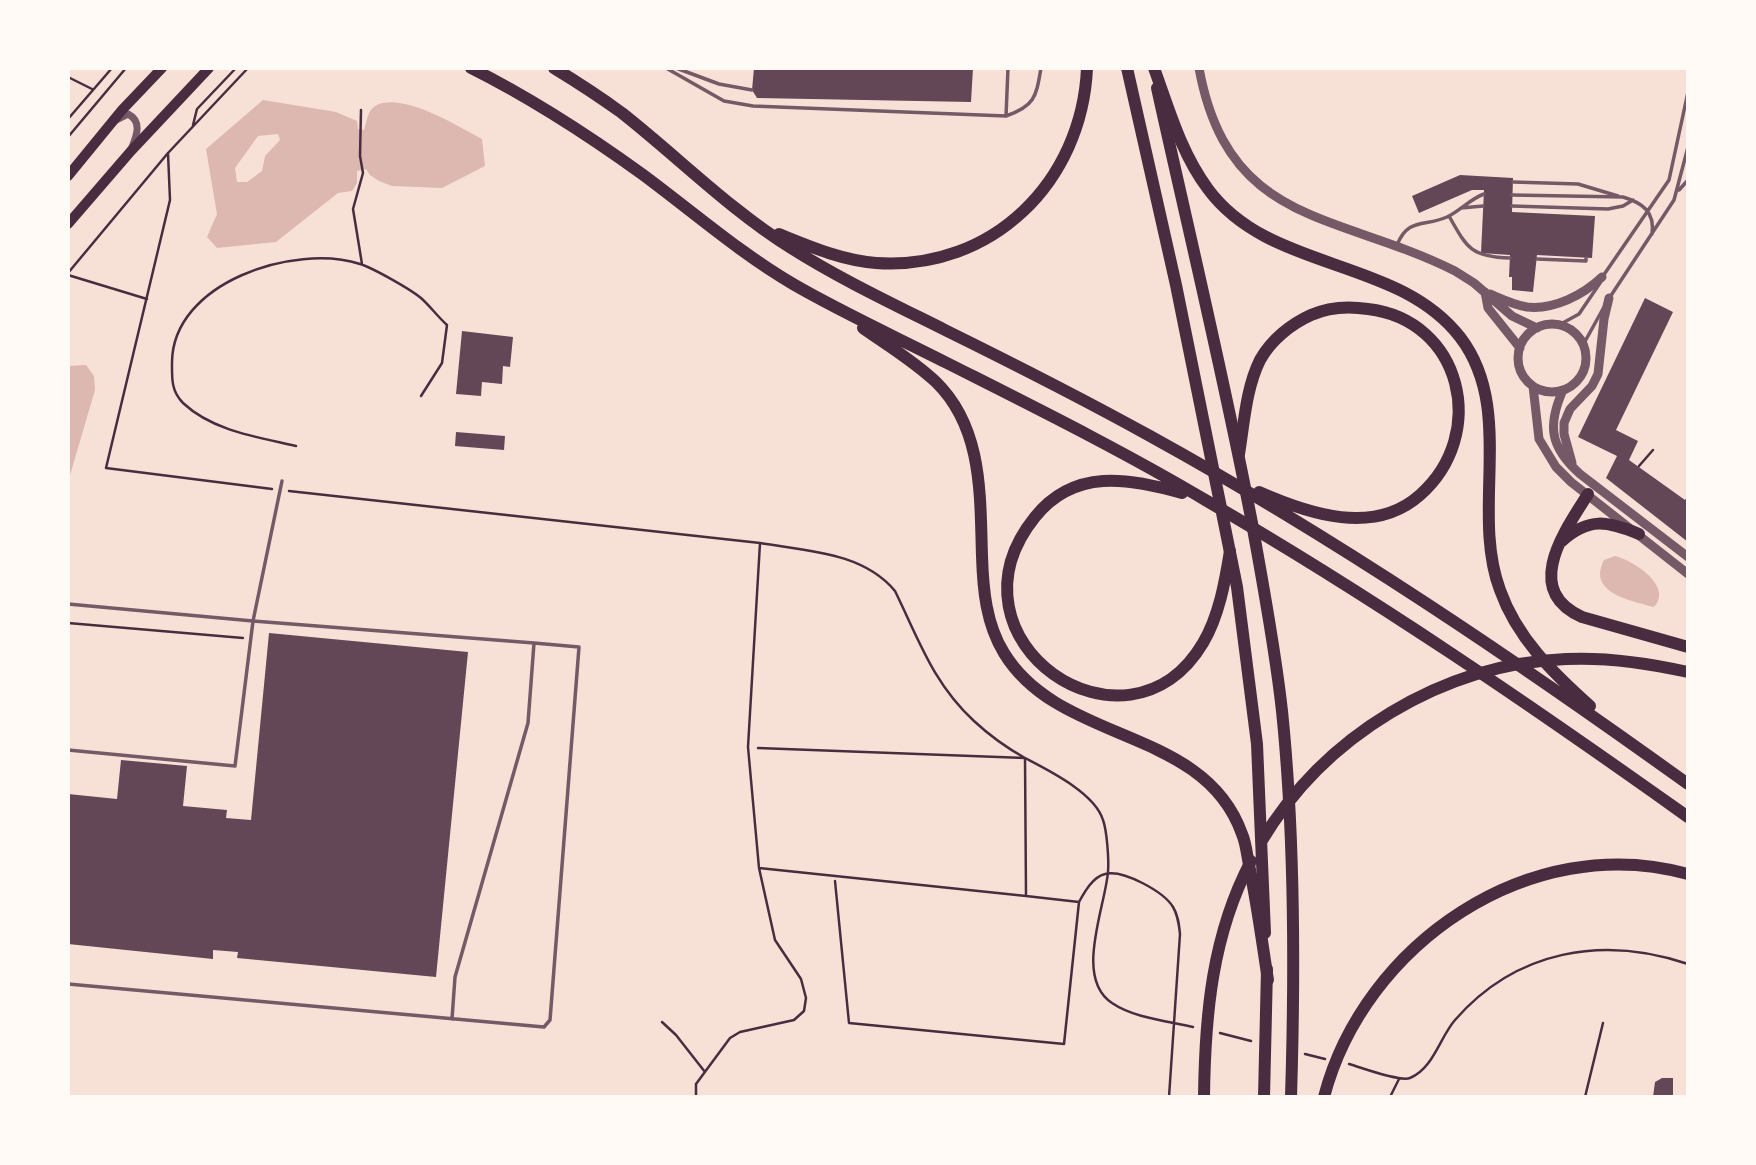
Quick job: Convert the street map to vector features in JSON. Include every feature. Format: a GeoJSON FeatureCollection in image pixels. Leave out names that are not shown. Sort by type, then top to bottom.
{"type":"FeatureCollection","features":[{"type":"Feature","properties":{"kind":"highway"},"geometry":{"type":"LineString","coordinates":[[471,68],[563,120],[789,282],[1064,423],[1206,500],[1342,583],[1440,645],[1688,817]]}},
{"type":"Feature","properties":{"kind":"highway"},"geometry":{"type":"LineString","coordinates":[[554,68],[624,115],[754,224],[811,260],[878,297],[1078,398],[1217,474],[1379,572],[1491,645],[1688,784]]}},
{"type":"Feature","properties":{"kind":"highway"},"geometry":{"type":"LineString","coordinates":[[754,224],[832,255],[877,262],[931,260],[976,245],[1007,225],[1025,209],[1057,172],[1076,131],[1087,68]]}},
{"type":"Feature","properties":{"kind":"highway"},"geometry":{"type":"LineString","coordinates":[[1127,68],[1176,285],[1237,587],[1257,744],[1268,980],[1264,1097]]}},
{"type":"Feature","properties":{"kind":"highway"},"geometry":{"type":"LineString","coordinates":[[1153,68],[1239,454],[1267,606],[1282,710],[1287,762],[1293,953],[1291,1097]]}},
{"type":"Feature","properties":{"kind":"highway"},"geometry":{"type":"LineString","coordinates":[[1153,68],[1179,138],[1196,172],[1208,190],[1234,217],[1292,250],[1400,290],[1429,308],[1460,338],[1478,371],[1484,393],[1489,438],[1491,551],[1499,589],[1521,632],[1549,667],[1634,746]]}},
{"type":"Feature","properties":{"kind":"highway"},"geometry":{"type":"LineString","coordinates":[[832,306],[930,377],[949,397],[967,426],[980,485],[983,585],[992,630],[1003,653],[1018,673],[1051,701],[1076,715],[1178,759],[1201,775],[1223,799],[1242,833],[1253,883],[1268,980]]}},
{"type":"Feature","properties":{"kind":"highway"},"geometry":{"type":"LineString","coordinates":[[1217,474],[1265,495],[1322,514],[1371,518],[1389,513],[1416,499],[1448,461],[1459,428],[1460,412],[1455,384],[1440,353],[1429,338],[1395,314],[1351,306],[1318,312],[1301,319],[1284,331],[1261,359],[1253,379],[1239,454]]}},
{"type":"Feature","properties":{"kind":"highway"},"geometry":{"type":"LineString","coordinates":[[1206,500],[1145,483],[1123,480],[1083,484],[1066,491],[1038,513],[1017,543],[1008,578],[1011,614],[1027,650],[1040,665],[1054,675],[1087,691],[1118,695],[1135,693],[1162,683],[1196,653],[1212,623],[1230,551]]}},
{"type":"Feature","properties":{"kind":"highway"},"geometry":{"type":"LineString","coordinates":[[1590,488],[1554,554],[1551,580],[1559,598],[1572,612],[1594,621],[1688,648]]}},
{"type":"Feature","properties":{"kind":"highway"},"geometry":{"type":"LineString","coordinates":[[1559,544],[1578,528],[1600,523],[1619,526],[1639,534]]}},
{"type":"Feature","properties":{"kind":"highway"},"geometry":{"type":"LineString","coordinates":[[1204,1097],[1204,1059],[1211,980],[1232,900],[1272,825],[1296,793],[1325,762],[1372,724],[1410,702],[1486,672],[1530,662],[1567,659],[1613,660],[1688,672]]}},
{"type":"Feature","properties":{"kind":"highway"},"geometry":{"type":"LineString","coordinates":[[1324,1097],[1328,1080],[1348,1034],[1378,986],[1413,949],[1458,914],[1503,889],[1550,874],[1580,868],[1627,865],[1688,874]]}},
{"type":"Feature","properties":{"kind":"main road"},"geometry":{"type":"LineString","coordinates":[[68,176],[162,68]]}},
{"type":"Feature","properties":{"kind":"main road"},"geometry":{"type":"LineString","coordinates":[[68,224],[131,151],[209,68]]}},
{"type":"Feature","properties":{"kind":"street"},"geometry":{"type":"LineString","coordinates":[[1199,68],[1216,129],[1230,152],[1252,178],[1275,197],[1305,213],[1455,271],[1485,292],[1512,316],[1537,328]]}},
{"type":"Feature","properties":{"kind":"street"},"geometry":{"type":"LineString","coordinates":[[113,122],[128,114],[137,122],[137,133],[131,151]]}},
{"type":"Feature","properties":{"kind":"street"},"geometry":{"type":"LineString","coordinates":[[1485,292],[1522,306],[1541,307],[1576,295],[1602,277]]}},
{"type":"Feature","properties":{"kind":"street"},"geometry":{"type":"LineString","coordinates":[[1485,292],[1488,308],[1520,348]]}},
{"type":"Feature","properties":{"kind":"street"},"geometry":{"type":"LineString","coordinates":[[1574,468],[1564,434],[1564,423],[1570,410],[1592,386],[1598,374],[1609,298]]}},
{"type":"Feature","properties":{"kind":"street"},"geometry":{"type":"LineString","coordinates":[[1532,386],[1547,391],[1563,390],[1575,383],[1583,372],[1586,358],[1583,345],[1576,334],[1559,325],[1548,324],[1526,336],[1520,348],[1518,360],[1521,372],[1532,386],[1542,446],[1556,467],[1688,557]]}},
{"type":"Feature","properties":{"kind":"street"},"geometry":{"type":"LineString","coordinates":[[1563,390],[1553,419],[1553,434],[1560,449],[1590,488],[1639,534],[1688,574]]}},
{"type":"Feature","properties":{"kind":"lane"},"geometry":{"type":"LineString","coordinates":[[666,68],[724,101],[754,106],[1006,116],[1026,109],[1037,93],[1041,68]]}},
{"type":"Feature","properties":{"kind":"lane"},"geometry":{"type":"LineString","coordinates":[[676,68],[719,84],[752,90]]}},
{"type":"Feature","properties":{"kind":"lane"},"geometry":{"type":"LineString","coordinates":[[1006,116],[1008,68]]}},
{"type":"Feature","properties":{"kind":"lane"},"geometry":{"type":"LineString","coordinates":[[1559,325],[1573,319],[1583,310],[1602,277],[1669,180],[1688,92]]}},
{"type":"Feature","properties":{"kind":"lane"},"geometry":{"type":"LineString","coordinates":[[1583,345],[1609,298],[1667,215],[1678,191],[1688,147]]}},
{"type":"Feature","properties":{"kind":"lane"},"geometry":{"type":"LineString","coordinates":[[1678,191],[1688,180]]}},
{"type":"Feature","properties":{"kind":"lane"},"geometry":{"type":"LineString","coordinates":[[1513,182],[1578,184],[1633,200],[1653,218],[1652,236]]}},
{"type":"Feature","properties":{"kind":"lane"},"geometry":{"type":"LineString","coordinates":[[1396,247],[1403,232],[1410,227],[1449,216],[1484,194]]}},
{"type":"Feature","properties":{"kind":"lane"},"geometry":{"type":"LineString","coordinates":[[1512,195],[1623,197]]}},
{"type":"Feature","properties":{"kind":"lane"},"geometry":{"type":"LineString","coordinates":[[1512,206],[1518,209],[1608,209],[1623,206],[1633,200]]}},
{"type":"Feature","properties":{"kind":"lane"},"geometry":{"type":"LineString","coordinates":[[1460,208],[1483,206]]}},
{"type":"Feature","properties":{"kind":"lane"},"geometry":{"type":"LineString","coordinates":[[1532,207],[1532,213]]}},
{"type":"Feature","properties":{"kind":"lane"},"geometry":{"type":"LineString","coordinates":[[1546,208],[1546,214]]}},
{"type":"Feature","properties":{"kind":"lane"},"geometry":{"type":"LineString","coordinates":[[1559,208],[1559,215]]}},
{"type":"Feature","properties":{"kind":"lane"},"geometry":{"type":"LineString","coordinates":[[1573,215],[1574,208]]}},
{"type":"Feature","properties":{"kind":"lane"},"geometry":{"type":"LineString","coordinates":[[1587,209],[1587,216]]}},
{"type":"Feature","properties":{"kind":"lane"},"geometry":{"type":"LineString","coordinates":[[1449,216],[1461,238],[1471,249],[1489,256],[1510,258]]}},
{"type":"Feature","properties":{"kind":"lane"},"geometry":{"type":"LineString","coordinates":[[1536,259],[1572,258],[1586,261],[1586,257]]}},
{"type":"Feature","properties":{"kind":"lane"},"geometry":{"type":"LineString","coordinates":[[68,750],[234,766],[250,638],[282,481]]}},
{"type":"Feature","properties":{"kind":"lane"},"geometry":{"type":"LineString","coordinates":[[68,604],[579,647],[550,1020],[544,1027],[68,984]]}},
{"type":"Feature","properties":{"kind":"lane"},"geometry":{"type":"LineString","coordinates":[[452,1019],[455,977],[528,723],[534,643]]}},
{"type":"Feature","properties":{"kind":"path"},"geometry":{"type":"LineString","coordinates":[[68,119],[112,68]]}},
{"type":"Feature","properties":{"kind":"path"},"geometry":{"type":"LineString","coordinates":[[68,137],[126,68]]}},
{"type":"Feature","properties":{"kind":"path"},"geometry":{"type":"LineString","coordinates":[[192,128],[197,109],[236,68]]}},
{"type":"Feature","properties":{"kind":"path"},"geometry":{"type":"LineString","coordinates":[[147,299],[68,274],[168,153],[248,68]]}},
{"type":"Feature","properties":{"kind":"path"},"geometry":{"type":"LineString","coordinates":[[68,77],[92,89]]}},
{"type":"Feature","properties":{"kind":"path"},"geometry":{"type":"LineString","coordinates":[[361,110],[360,156],[363,173],[353,209],[362,264]]}},
{"type":"Feature","properties":{"kind":"path"},"geometry":{"type":"LineString","coordinates":[[168,153],[170,200],[106,468],[760,543],[831,555],[870,570],[887,581],[895,591],[919,646],[944,689],[975,722],[997,740],[1056,774],[1086,797],[1098,811],[1103,820],[1108,873],[1097,926],[1094,976],[1105,998],[1124,1010],[1142,1015]]}},
{"type":"Feature","properties":{"kind":"path"},"geometry":{"type":"LineString","coordinates":[[296,446],[237,433],[208,421],[182,402],[172,385],[172,354],[179,331],[191,313],[210,294],[242,273],[273,263],[308,258],[334,258],[362,264],[420,298],[447,325],[442,363],[421,396]]}},
{"type":"Feature","properties":{"kind":"path"},"geometry":{"type":"LineString","coordinates":[[1639,466],[1653,450]]}},
{"type":"Feature","properties":{"kind":"path"},"geometry":{"type":"LineString","coordinates":[[696,1097],[696,1084],[730,1038],[740,1032],[794,1020],[804,1012],[806,998],[801,979],[775,940],[759,868],[748,747],[760,543]]}},
{"type":"Feature","properties":{"kind":"path"},"geometry":{"type":"LineString","coordinates":[[68,623],[250,638]]}},
{"type":"Feature","properties":{"kind":"path"},"geometry":{"type":"LineString","coordinates":[[758,748],[1026,758]]}},
{"type":"Feature","properties":{"kind":"path"},"geometry":{"type":"LineString","coordinates":[[1026,758],[1026,896]]}},
{"type":"Feature","properties":{"kind":"path"},"geometry":{"type":"LineString","coordinates":[[759,868],[1079,902]]}},
{"type":"Feature","properties":{"kind":"path"},"geometry":{"type":"LineString","coordinates":[[835,881],[849,1023],[1064,1044],[1079,902],[1085,891],[1108,873],[1132,879],[1157,891],[1171,905],[1178,919],[1180,934],[1170,1097]]}},
{"type":"Feature","properties":{"kind":"path"},"geometry":{"type":"LineString","coordinates":[[1377,1071],[1399,1080],[1413,1076],[1426,1065],[1455,1020],[1479,996],[1507,976],[1552,956],[1586,950],[1636,950],[1688,964]]}},
{"type":"Feature","properties":{"kind":"path"},"geometry":{"type":"LineString","coordinates":[[662,1022],[676,1035],[705,1072]]}},
{"type":"Feature","properties":{"kind":"path"},"geometry":{"type":"LineString","coordinates":[[1585,1097],[1602,1023]]}},
{"type":"Feature","properties":{"kind":"path"},"geometry":{"type":"LineString","coordinates":[[1390,1097],[1399,1080]]}},
{"type":"Feature","properties":{"kind":"shaded area"},"geometry":{"type":"Polygon","coordinates":[[[263,100],[336,112],[357,121],[358,129],[364,130],[372,108],[386,103],[400,103],[429,112],[482,139],[485,166],[442,188],[392,186],[379,181],[366,169],[357,171],[357,183],[352,191],[338,193],[276,242],[217,248],[207,237],[217,214],[206,149],[263,100]],[[278,134],[258,136],[235,168],[237,182],[247,182],[262,171],[265,156],[280,140],[278,134]]]}},
{"type":"Feature","properties":{"kind":"shaded area"},"geometry":{"type":"Polygon","coordinates":[[[86,365],[94,376],[95,390],[68,482],[68,366],[86,365]]]}},
{"type":"Feature","properties":{"kind":"shaded area"},"geometry":{"type":"Polygon","coordinates":[[[1615,556],[1631,562],[1654,581],[1659,597],[1656,605],[1653,607],[1623,598],[1606,588],[1600,571],[1604,560],[1615,556]]]}},
{"type":"Feature","properties":{"kind":"building"},"geometry":{"type":"Polygon","coordinates":[[[754,68],[973,68],[971,102],[757,98],[752,90],[754,68]]]}},
{"type":"Feature","properties":{"kind":"building"},"geometry":{"type":"Polygon","coordinates":[[[1460,175],[1513,178],[1512,212],[1595,216],[1592,258],[1537,255],[1533,292],[1512,290],[1512,277],[1509,277],[1510,255],[1481,253],[1484,190],[1472,190],[1419,213],[1412,196],[1460,175]]]}},
{"type":"Feature","properties":{"kind":"building"},"geometry":{"type":"Polygon","coordinates":[[[1645,298],[1673,312],[1616,430],[1638,441],[1629,460],[1685,500],[1688,495],[1688,542],[1606,478],[1617,456],[1578,437],[1645,298]]]}},
{"type":"Feature","properties":{"kind":"building"},"geometry":{"type":"Polygon","coordinates":[[[462,331],[513,337],[510,367],[503,366],[502,384],[482,382],[481,396],[456,394],[462,331]]]}},
{"type":"Feature","properties":{"kind":"building"},"geometry":{"type":"Polygon","coordinates":[[[456,432],[505,436],[504,450],[455,446],[456,432]]]}},
{"type":"Feature","properties":{"kind":"building"},"geometry":{"type":"Polygon","coordinates":[[[269,633],[468,652],[436,977],[237,958],[238,952],[213,950],[213,959],[68,944],[68,794],[117,799],[121,760],[187,766],[183,806],[227,810],[226,818],[251,820],[269,633]]]}},
{"type":"Feature","properties":{"kind":"building"},"geometry":{"type":"Polygon","coordinates":[[[1662,1078],[1673,1078],[1673,1097],[1653,1097],[1655,1082],[1662,1078]]]}}]}
